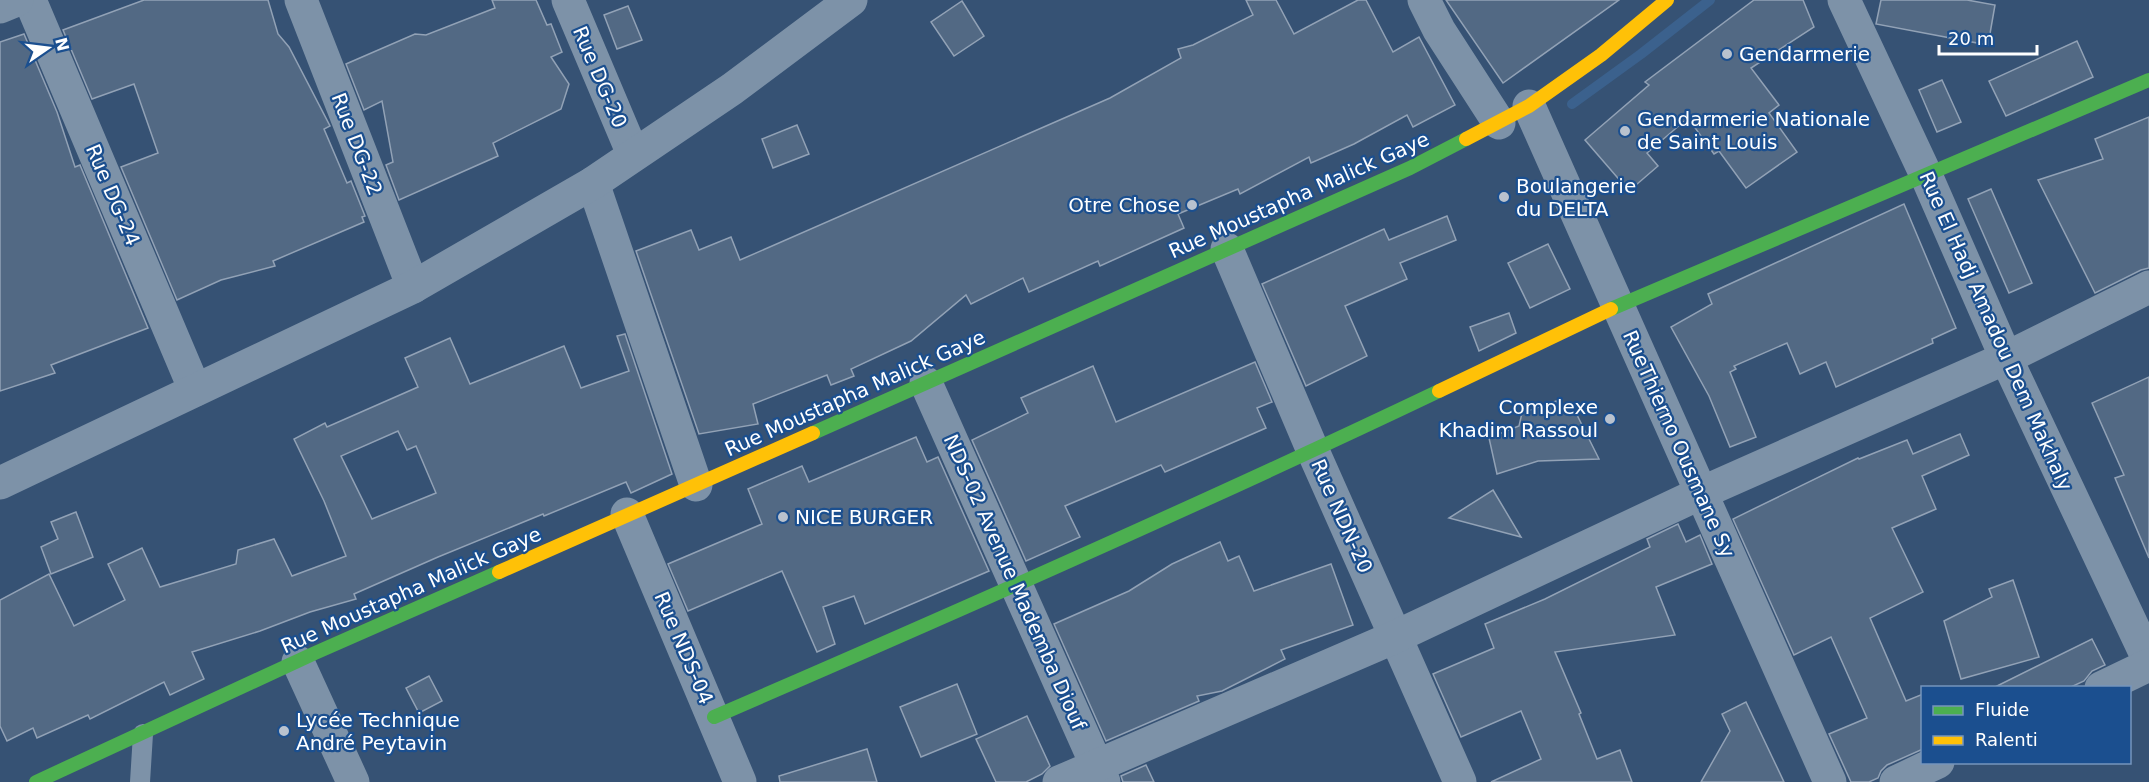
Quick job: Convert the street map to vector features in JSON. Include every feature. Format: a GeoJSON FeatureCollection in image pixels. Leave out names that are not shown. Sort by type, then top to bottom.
{"type":"FeatureCollection","features":[{"type":"Feature","properties":{"kind":"street"},"geometry":{"type":"LineString","coordinates":[[0,7],[17,0]]}},
{"type":"Feature","properties":{"kind":"street","name":"Rue DG-24"},"geometry":{"type":"LineString","coordinates":[[30,0],[195,390]]}},
{"type":"Feature","properties":{"kind":"street","name":"Rue DG-22"},"geometry":{"type":"LineString","coordinates":[[300,0],[413,287]]}},
{"type":"Feature","properties":{"kind":"street","name":"Rue DG-20"},"geometry":{"type":"LineString","coordinates":[[568,0],[633,154]]}},
{"type":"Feature","properties":{"kind":"street"},"geometry":{"type":"LineString","coordinates":[[0,483],[413,287],[593,183],[732,89],[851,0]]}},
{"type":"Feature","properties":{"kind":"street"},"geometry":{"type":"LineString","coordinates":[[1424,0],[1440,30],[1499,123]]}},
{"type":"Feature","properties":{"kind":"street","name":"Rue Moustapha Malick Gaye"},"geometry":{"type":"LineString","coordinates":[[36,782],[627,514],[1410,168],[1529,106],[1601,55],[1667,0]]}},
{"type":"Feature","properties":{"kind":"street","name":"Rue El Hadj Amadou Dem Makhaly"},"geometry":{"type":"LineString","coordinates":[[1844,0],[1926,175],[2006,358],[2149,663]]}},
{"type":"Feature","properties":{"kind":"street"},"geometry":{"type":"LineString","coordinates":[[714,717],[1017,586],[1313,451],[1617,306],[2149,80]]}},
{"type":"Feature","properties":{"kind":"street","name":"RueThierno Ousmane Sy"},"geometry":{"type":"LineString","coordinates":[[1529,106],[1830,782]]}},
{"type":"Feature","properties":{"kind":"street"},"geometry":{"type":"LineString","coordinates":[[593,183],[696,485]]}},
{"type":"Feature","properties":{"kind":"street","name":"Rue NDN-20"},"geometry":{"type":"LineString","coordinates":[[1227,249],[1313,451],[1460,782]]}},
{"type":"Feature","properties":{"kind":"street"},"geometry":{"type":"LineString","coordinates":[[1059,782],[1100,774],[1701,493],[2006,358],[2149,288]]}},
{"type":"Feature","properties":{"kind":"street","name":"NDS-02 Avenue Mademba Diouf"},"geometry":{"type":"LineString","coordinates":[[926,382],[1100,774]]}},
{"type":"Feature","properties":{"kind":"street","name":"Rue NDS-04"},"geometry":{"type":"LineString","coordinates":[[627,514],[740,782]]}},
{"type":"Feature","properties":{"kind":"street"},"geometry":{"type":"LineString","coordinates":[[298,662],[353,782]]}},
{"type":"Feature","properties":{"kind":"street"},"geometry":{"type":"LineString","coordinates":[[2103,686],[2149,663]]}},
{"type":"Feature","properties":{"kind":"street"},"geometry":{"type":"LineString","coordinates":[[1896,782],[1934,764]]}},
{"type":"Feature","properties":{"kind":"lane"},"geometry":{"type":"LineString","coordinates":[[140,782],[143,734]]}},
{"type":"Feature","properties":{"kind":"building"},"geometry":{"type":"Polygon","coordinates":[[[144,0],[268,0],[278,34],[289,47],[330,126],[324,129],[347,183],[351,181],[365,216],[362,217],[364,222],[273,261],[275,266],[221,280],[177,300],[121,167],[158,153],[134,84],[92,99],[63,30],[144,0]]]}},
{"type":"Feature","properties":{"kind":"building"},"geometry":{"type":"Polygon","coordinates":[[[492,0],[536,0],[547,25],[551,24],[562,52],[551,57],[569,84],[561,109],[493,143],[498,156],[399,200],[386,165],[393,162],[382,101],[364,110],[346,64],[415,34],[426,35],[495,8],[492,0]]]}},
{"type":"Feature","properties":{"kind":"building"},"geometry":{"type":"Polygon","coordinates":[[[1246,0],[1276,0],[1294,34],[1358,0],[1366,0],[1393,52],[1419,37],[1455,105],[1413,127],[1407,115],[1354,144],[1311,163],[1309,157],[1240,194],[1238,189],[1178,214],[1184,228],[1100,266],[1098,261],[1029,292],[1023,278],[971,304],[966,295],[911,341],[851,369],[854,376],[831,385],[827,375],[753,404],[758,424],[699,434],[636,251],[691,230],[699,250],[731,237],[740,260],[1110,98],[1181,58],[1178,49],[1193,45],[1253,15],[1246,0]]]}},
{"type":"Feature","properties":{"kind":"building"},"geometry":{"type":"Polygon","coordinates":[[[1446,0],[1619,0],[1503,83],[1446,0]]]}},
{"type":"Feature","properties":{"kind":"building"},"geometry":{"type":"Polygon","coordinates":[[[1754,0],[1803,0],[1814,27],[1751,68],[1779,105],[1769,113],[1797,152],[1746,188],[1719,151],[1714,154],[1688,118],[1647,153],[1658,166],[1629,191],[1585,140],[1649,85],[1645,82],[1754,0]]]}},
{"type":"Feature","properties":{"kind":"building"},"geometry":{"type":"Polygon","coordinates":[[[1881,0],[1967,0],[1995,5],[1988,45],[1876,24],[1881,0]]]}},
{"type":"Feature","properties":{"kind":"building"},"geometry":{"type":"Polygon","coordinates":[[[962,1],[984,36],[954,56],[931,22],[962,1]]]}},
{"type":"Feature","properties":{"kind":"building"},"geometry":{"type":"Polygon","coordinates":[[[628,6],[642,40],[617,49],[604,15],[628,6]]]}},
{"type":"Feature","properties":{"kind":"building"},"geometry":{"type":"Polygon","coordinates":[[[24,34],[57,112],[75,167],[80,165],[148,328],[51,365],[55,373],[0,391],[0,42],[24,34]]]}},
{"type":"Feature","properties":{"kind":"building"},"geometry":{"type":"Polygon","coordinates":[[[2077,41],[2093,77],[2006,116],[1989,81],[2077,41]]]}},
{"type":"Feature","properties":{"kind":"building"},"geometry":{"type":"Polygon","coordinates":[[[1942,80],[1961,122],[1937,132],[1919,90],[1942,80]]]}},
{"type":"Feature","properties":{"kind":"building"},"geometry":{"type":"Polygon","coordinates":[[[2149,117],[2149,268],[2095,293],[2038,180],[2103,159],[2095,139],[2149,117]]]}},
{"type":"Feature","properties":{"kind":"building"},"geometry":{"type":"Polygon","coordinates":[[[797,125],[809,154],[773,168],[762,139],[797,125]]]}},
{"type":"Feature","properties":{"kind":"building"},"geometry":{"type":"Polygon","coordinates":[[[1991,189],[2032,283],[2009,293],[1968,199],[1991,189]]]}},
{"type":"Feature","properties":{"kind":"building"},"geometry":{"type":"Polygon","coordinates":[[[1904,204],[1956,328],[1932,339],[1933,343],[1836,387],[1826,362],[1800,374],[1787,343],[1734,366],[1736,369],[1730,372],[1756,437],[1730,447],[1709,396],[1671,327],[1712,304],[1708,294],[1904,204]]]}},
{"type":"Feature","properties":{"kind":"building"},"geometry":{"type":"Polygon","coordinates":[[[1447,216],[1456,240],[1400,263],[1407,279],[1345,306],[1367,356],[1306,386],[1262,284],[1384,229],[1389,240],[1447,216]]]}},
{"type":"Feature","properties":{"kind":"building"},"geometry":{"type":"Polygon","coordinates":[[[1548,244],[1570,289],[1530,308],[1508,263],[1548,244]]]}},
{"type":"Feature","properties":{"kind":"building"},"geometry":{"type":"Polygon","coordinates":[[[1509,313],[1516,333],[1479,351],[1470,327],[1509,313]]]}},
{"type":"Feature","properties":{"kind":"building"},"geometry":{"type":"Polygon","coordinates":[[[625,334],[672,474],[631,493],[626,482],[438,557],[354,594],[356,599],[192,652],[204,679],[170,695],[164,682],[90,719],[88,715],[37,738],[33,728],[7,741],[0,726],[0,600],[49,574],[74,626],[125,600],[108,564],[142,548],[160,587],[236,564],[238,550],[274,539],[292,576],[346,556],[324,501],[294,439],[325,423],[327,427],[418,387],[405,358],[450,338],[470,384],[564,346],[581,388],[629,371],[617,336],[625,334]],[[398,431],[341,456],[372,519],[436,493],[416,446],[407,450],[398,431]]]}},
{"type":"Feature","properties":{"kind":"building"},"geometry":{"type":"Polygon","coordinates":[[[1255,362],[1272,402],[1257,408],[1266,428],[1165,472],[1161,465],[1065,506],[1080,537],[1026,561],[972,440],[1028,413],[1021,398],[1093,366],[1116,422],[1255,362]]]}},
{"type":"Feature","properties":{"kind":"building"},"geometry":{"type":"Polygon","coordinates":[[[2149,377],[2149,558],[2115,478],[2124,475],[2092,403],[2149,377]]]}},
{"type":"Feature","properties":{"kind":"building"},"geometry":{"type":"Polygon","coordinates":[[[1556,401],[1576,413],[1599,459],[1538,461],[1497,474],[1489,438],[1519,426],[1522,413],[1556,401]]]}},
{"type":"Feature","properties":{"kind":"building"},"geometry":{"type":"Polygon","coordinates":[[[1960,434],[1969,455],[1922,476],[1936,509],[1892,528],[1923,592],[1870,618],[1906,701],[1921,695],[1921,750],[1887,765],[1878,778],[1869,782],[1851,782],[1829,734],[1867,718],[1831,637],[1794,655],[1733,519],[1858,458],[1907,440],[1913,454],[1960,434]]]}},
{"type":"Feature","properties":{"kind":"building"},"geometry":{"type":"Polygon","coordinates":[[[916,437],[927,462],[938,457],[989,571],[865,624],[854,596],[823,607],[835,644],[817,652],[782,571],[688,611],[668,564],[762,524],[748,489],[802,466],[809,482],[916,437]]]}},
{"type":"Feature","properties":{"kind":"building"},"geometry":{"type":"Polygon","coordinates":[[[1493,490],[1521,537],[1449,518],[1493,490]]]}},
{"type":"Feature","properties":{"kind":"building"},"geometry":{"type":"Polygon","coordinates":[[[76,512],[93,557],[51,574],[41,547],[58,539],[51,522],[76,512]]]}},
{"type":"Feature","properties":{"kind":"building"},"geometry":{"type":"Polygon","coordinates":[[[1678,524],[1686,542],[1700,535],[1712,564],[1656,587],[1675,635],[1555,652],[1581,713],[1579,714],[1597,759],[1620,750],[1632,782],[1491,782],[1541,759],[1521,711],[1461,737],[1433,674],[1494,648],[1485,624],[1545,599],[1650,547],[1647,539],[1678,524]]]}},
{"type":"Feature","properties":{"kind":"building"},"geometry":{"type":"Polygon","coordinates":[[[1220,542],[1228,561],[1239,556],[1254,591],[1331,564],[1353,625],[1281,650],[1285,659],[1222,691],[1197,696],[1199,701],[1106,741],[1054,624],[1129,591],[1172,564],[1220,542]]]}},
{"type":"Feature","properties":{"kind":"building"},"geometry":{"type":"Polygon","coordinates":[[[2013,580],[2039,657],[1961,679],[1944,621],[1992,597],[1989,589],[2013,580]]]}},
{"type":"Feature","properties":{"kind":"building"},"geometry":{"type":"Polygon","coordinates":[[[2092,639],[2105,665],[2092,671],[2084,681],[2073,686],[1997,686],[2092,639]]]}},
{"type":"Feature","properties":{"kind":"building"},"geometry":{"type":"Polygon","coordinates":[[[429,676],[442,701],[419,713],[406,688],[429,676]]]}},
{"type":"Feature","properties":{"kind":"building"},"geometry":{"type":"Polygon","coordinates":[[[957,684],[977,734],[921,757],[900,707],[957,684]]]}},
{"type":"Feature","properties":{"kind":"building"},"geometry":{"type":"Polygon","coordinates":[[[1746,702],[1784,782],[1701,782],[1730,731],[1722,714],[1746,702]]]}},
{"type":"Feature","properties":{"kind":"building"},"geometry":{"type":"Polygon","coordinates":[[[1027,716],[1050,766],[1042,774],[1026,782],[996,782],[976,739],[1027,716]]]}},
{"type":"Feature","properties":{"kind":"building"},"geometry":{"type":"Polygon","coordinates":[[[867,749],[877,782],[780,782],[779,776],[867,749]]]}},
{"type":"Feature","properties":{"kind":"building"},"geometry":{"type":"Polygon","coordinates":[[[1146,765],[1154,782],[1123,782],[1121,776],[1146,765]]]}},
{"type":"Feature","properties":{"kind":"waterway"},"geometry":{"type":"LineString","coordinates":[[1572,104],[1710,0]]}},
{"type":"Feature","properties":{"kind":"traffic: fast"},"geometry":{"type":"LineString","coordinates":[[1611,309],[2149,80]]}},
{"type":"Feature","properties":{"kind":"traffic: fast"},"geometry":{"type":"LineString","coordinates":[[813,433],[1410,168],[1466,139]]}},
{"type":"Feature","properties":{"kind":"traffic: fast"},"geometry":{"type":"LineString","coordinates":[[714,717],[1078,557],[1439,391]]}},
{"type":"Feature","properties":{"kind":"traffic: fast"},"geometry":{"type":"LineString","coordinates":[[36,782],[315,653],[499,572]]}},
{"type":"Feature","properties":{"kind":"traffic: slow"},"geometry":{"type":"LineString","coordinates":[[1466,139],[1529,106],[1601,55],[1667,0]]}},
{"type":"Feature","properties":{"kind":"traffic: slow"},"geometry":{"type":"LineString","coordinates":[[1439,391],[1611,309]]}},
{"type":"Feature","properties":{"kind":"traffic: slow"},"geometry":{"type":"LineString","coordinates":[[499,572],[813,433]]}},
{"type":"Feature","properties":{"kind":"place","name":"Gendarmerie"},"geometry":{"type":"Point","coordinates":[1727,54]}},
{"type":"Feature","properties":{"kind":"place","name":"Gendarmerie Nationale de Saint Louis"},"geometry":{"type":"Point","coordinates":[1625,131]}},
{"type":"Feature","properties":{"kind":"place","name":"Boulangerie du DELTA"},"geometry":{"type":"Point","coordinates":[1504,197]}},
{"type":"Feature","properties":{"kind":"place","name":"Otre Chose"},"geometry":{"type":"Point","coordinates":[1192,205]}},
{"type":"Feature","properties":{"kind":"place","name":"Complexe Khadim Rassoul"},"geometry":{"type":"Point","coordinates":[1610,419]}},
{"type":"Feature","properties":{"kind":"place","name":"NICE BURGER"},"geometry":{"type":"Point","coordinates":[783,517]}},
{"type":"Feature","properties":{"kind":"place","name":"Lycée Technique André Peytavin"},"geometry":{"type":"Point","coordinates":[284,731]}}]}
